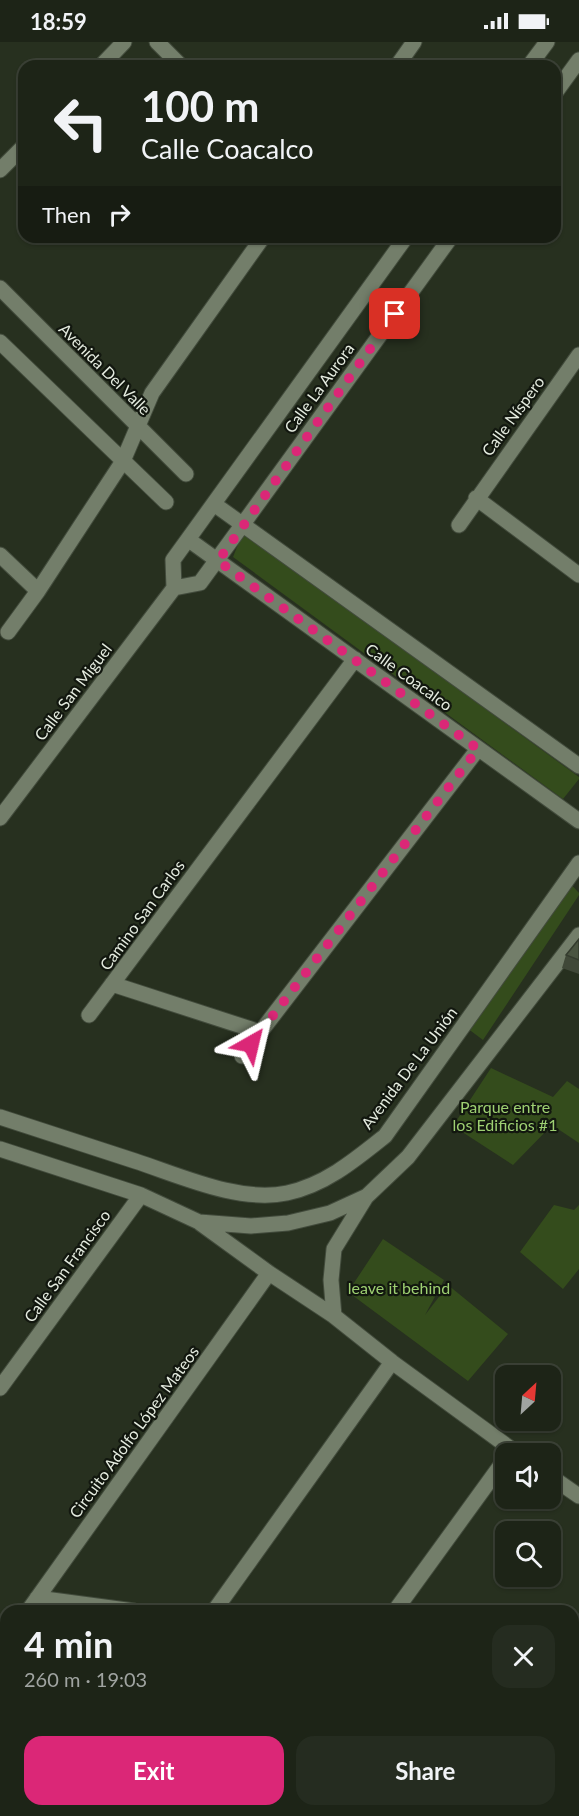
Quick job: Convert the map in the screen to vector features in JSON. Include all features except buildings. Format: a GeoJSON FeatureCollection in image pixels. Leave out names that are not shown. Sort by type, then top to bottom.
{"type":"FeatureCollection","features":[{"type":"Feature","properties":{"kind":"street"},"geometry":{"type":"LineString","coordinates":[[107,60],[124,42]]}},
{"type":"Feature","properties":{"kind":"street"},"geometry":{"type":"LineString","coordinates":[[157,42],[175,60]]}},
{"type":"Feature","properties":{"kind":"street"},"geometry":{"type":"LineString","coordinates":[[534,60],[547,42]]}},
{"type":"Feature","properties":{"kind":"street"},"geometry":{"type":"LineString","coordinates":[[400,60],[407,45]]}},
{"type":"Feature","properties":{"kind":"street"},"geometry":{"type":"LineString","coordinates":[[561,85],[579,60]]}},
{"type":"Feature","properties":{"kind":"street"},"geometry":{"type":"LineString","coordinates":[[0,171],[18,152]]}},
{"type":"Feature","properties":{"kind":"street"},"geometry":{"type":"LineString","coordinates":[[8,632],[38,591],[123,460],[152,393],[259,243]]}},
{"type":"Feature","properties":{"kind":"street","name":"Calle La Aurora"},"geometry":{"type":"LineString","coordinates":[[189,540],[402,243]]}},
{"type":"Feature","properties":{"kind":"street","name":"Calle La Aurora"},"geometry":{"type":"LineString","coordinates":[[218,561],[447,243]]}},
{"type":"Feature","properties":{"kind":"street","name":"Avenida Del Valle"},"geometry":{"type":"LineString","coordinates":[[0,288],[186,474]]}},
{"type":"Feature","properties":{"kind":"street"},"geometry":{"type":"LineString","coordinates":[[0,342],[166,502]]}},
{"type":"Feature","properties":{"kind":"street","name":"Calle Níspero"},"geometry":{"type":"LineString","coordinates":[[459,525],[579,355]]}},
{"type":"Feature","properties":{"kind":"street"},"geometry":{"type":"LineString","coordinates":[[476,498],[579,575]]}},
{"type":"Feature","properties":{"kind":"street","name":"Calle Coacalco"},"geometry":{"type":"LineString","coordinates":[[214,504],[579,766]]}},
{"type":"Feature","properties":{"kind":"street"},"geometry":{"type":"LineString","coordinates":[[189,540],[173,560],[174,588],[200,583],[218,561]]}},
{"type":"Feature","properties":{"kind":"street","name":"Calle Coacalco"},"geometry":{"type":"LineString","coordinates":[[189,540],[579,821]]}},
{"type":"Feature","properties":{"kind":"street"},"geometry":{"type":"LineString","coordinates":[[0,555],[38,591]]}},
{"type":"Feature","properties":{"kind":"street","name":"Calle San Miguel"},"geometry":{"type":"LineString","coordinates":[[0,818],[174,588]]}},
{"type":"Feature","properties":{"kind":"street","name":"Camino San Carlos"},"geometry":{"type":"LineString","coordinates":[[260,1032],[112,984],[354,659]]}},
{"type":"Feature","properties":{"kind":"street"},"geometry":{"type":"LineString","coordinates":[[242,1056],[478,749]]}},
{"type":"Feature","properties":{"kind":"street","name":"Avenida De La Unión"},"geometry":{"type":"LineString","coordinates":[[0,1117],[205,1184],[245,1194],[286,1193],[320,1182],[351,1164],[385,1136],[579,863]]}},
{"type":"Feature","properties":{"kind":"street"},"geometry":{"type":"LineString","coordinates":[[334,1316],[331,1280],[334,1248],[367,1196],[408,1157],[579,936]]}},
{"type":"Feature","properties":{"kind":"street"},"geometry":{"type":"LineString","coordinates":[[89,1015],[112,984]]}},
{"type":"Feature","properties":{"kind":"street"},"geometry":{"type":"LineString","coordinates":[[0,1149],[141,1195],[200,1222],[269,1273],[334,1316],[498,1443]]}},
{"type":"Feature","properties":{"kind":"street","name":"Calle San Francisco"},"geometry":{"type":"LineString","coordinates":[[0,1388],[141,1195]]}},
{"type":"Feature","properties":{"kind":"street"},"geometry":{"type":"LineString","coordinates":[[200,1222],[251,1226],[288,1223],[330,1214],[367,1196]]}},
{"type":"Feature","properties":{"kind":"street","name":"Circuito Adolfo López Mateos"},"geometry":{"type":"LineString","coordinates":[[32,1605],[269,1273]]}},
{"type":"Feature","properties":{"kind":"street"},"geometry":{"type":"LineString","coordinates":[[218,1605],[392,1362]]}},
{"type":"Feature","properties":{"kind":"street"},"geometry":{"type":"LineString","coordinates":[[399,1605],[495,1475]]}},
{"type":"Feature","properties":{"kind":"street"},"geometry":{"type":"LineString","coordinates":[[561,1484],[579,1496]]}},
{"type":"Feature","properties":{"kind":"street"},"geometry":{"type":"LineString","coordinates":[[37,1598],[89,1605]]}},
{"type":"Feature","properties":{"kind":"green space"},"geometry":{"type":"Polygon","coordinates":[[[243,532],[579,779],[563,799],[233,557],[243,532]]]}},
{"type":"Feature","properties":{"kind":"green space"},"geometry":{"type":"Polygon","coordinates":[[[568,881],[579,895],[483,1040],[467,1028],[568,881]]]}},
{"type":"Feature","properties":{"kind":"green space","name":"Parque entre los Edificios #1"},"geometry":{"type":"Polygon","coordinates":[[[491,1068],[553,1097],[567,1081],[579,1089],[579,1143],[552,1125],[513,1165],[453,1126],[491,1068]]]}},
{"type":"Feature","properties":{"kind":"green space"},"geometry":{"type":"Polygon","coordinates":[[[554,1205],[574,1210],[579,1205],[579,1269],[563,1289],[520,1252],[554,1205]]]}},
{"type":"Feature","properties":{"kind":"green space","name":"leave it behind"},"geometry":{"type":"Polygon","coordinates":[[[383,1239],[444,1280],[425,1315],[448,1285],[508,1334],[468,1381],[348,1292],[383,1239]]]}},
{"type":"Feature","properties":{"kind":"route"},"geometry":{"type":"LineString","coordinates":[[251,1044],[478,749],[218,561],[395,314]]}}]}
